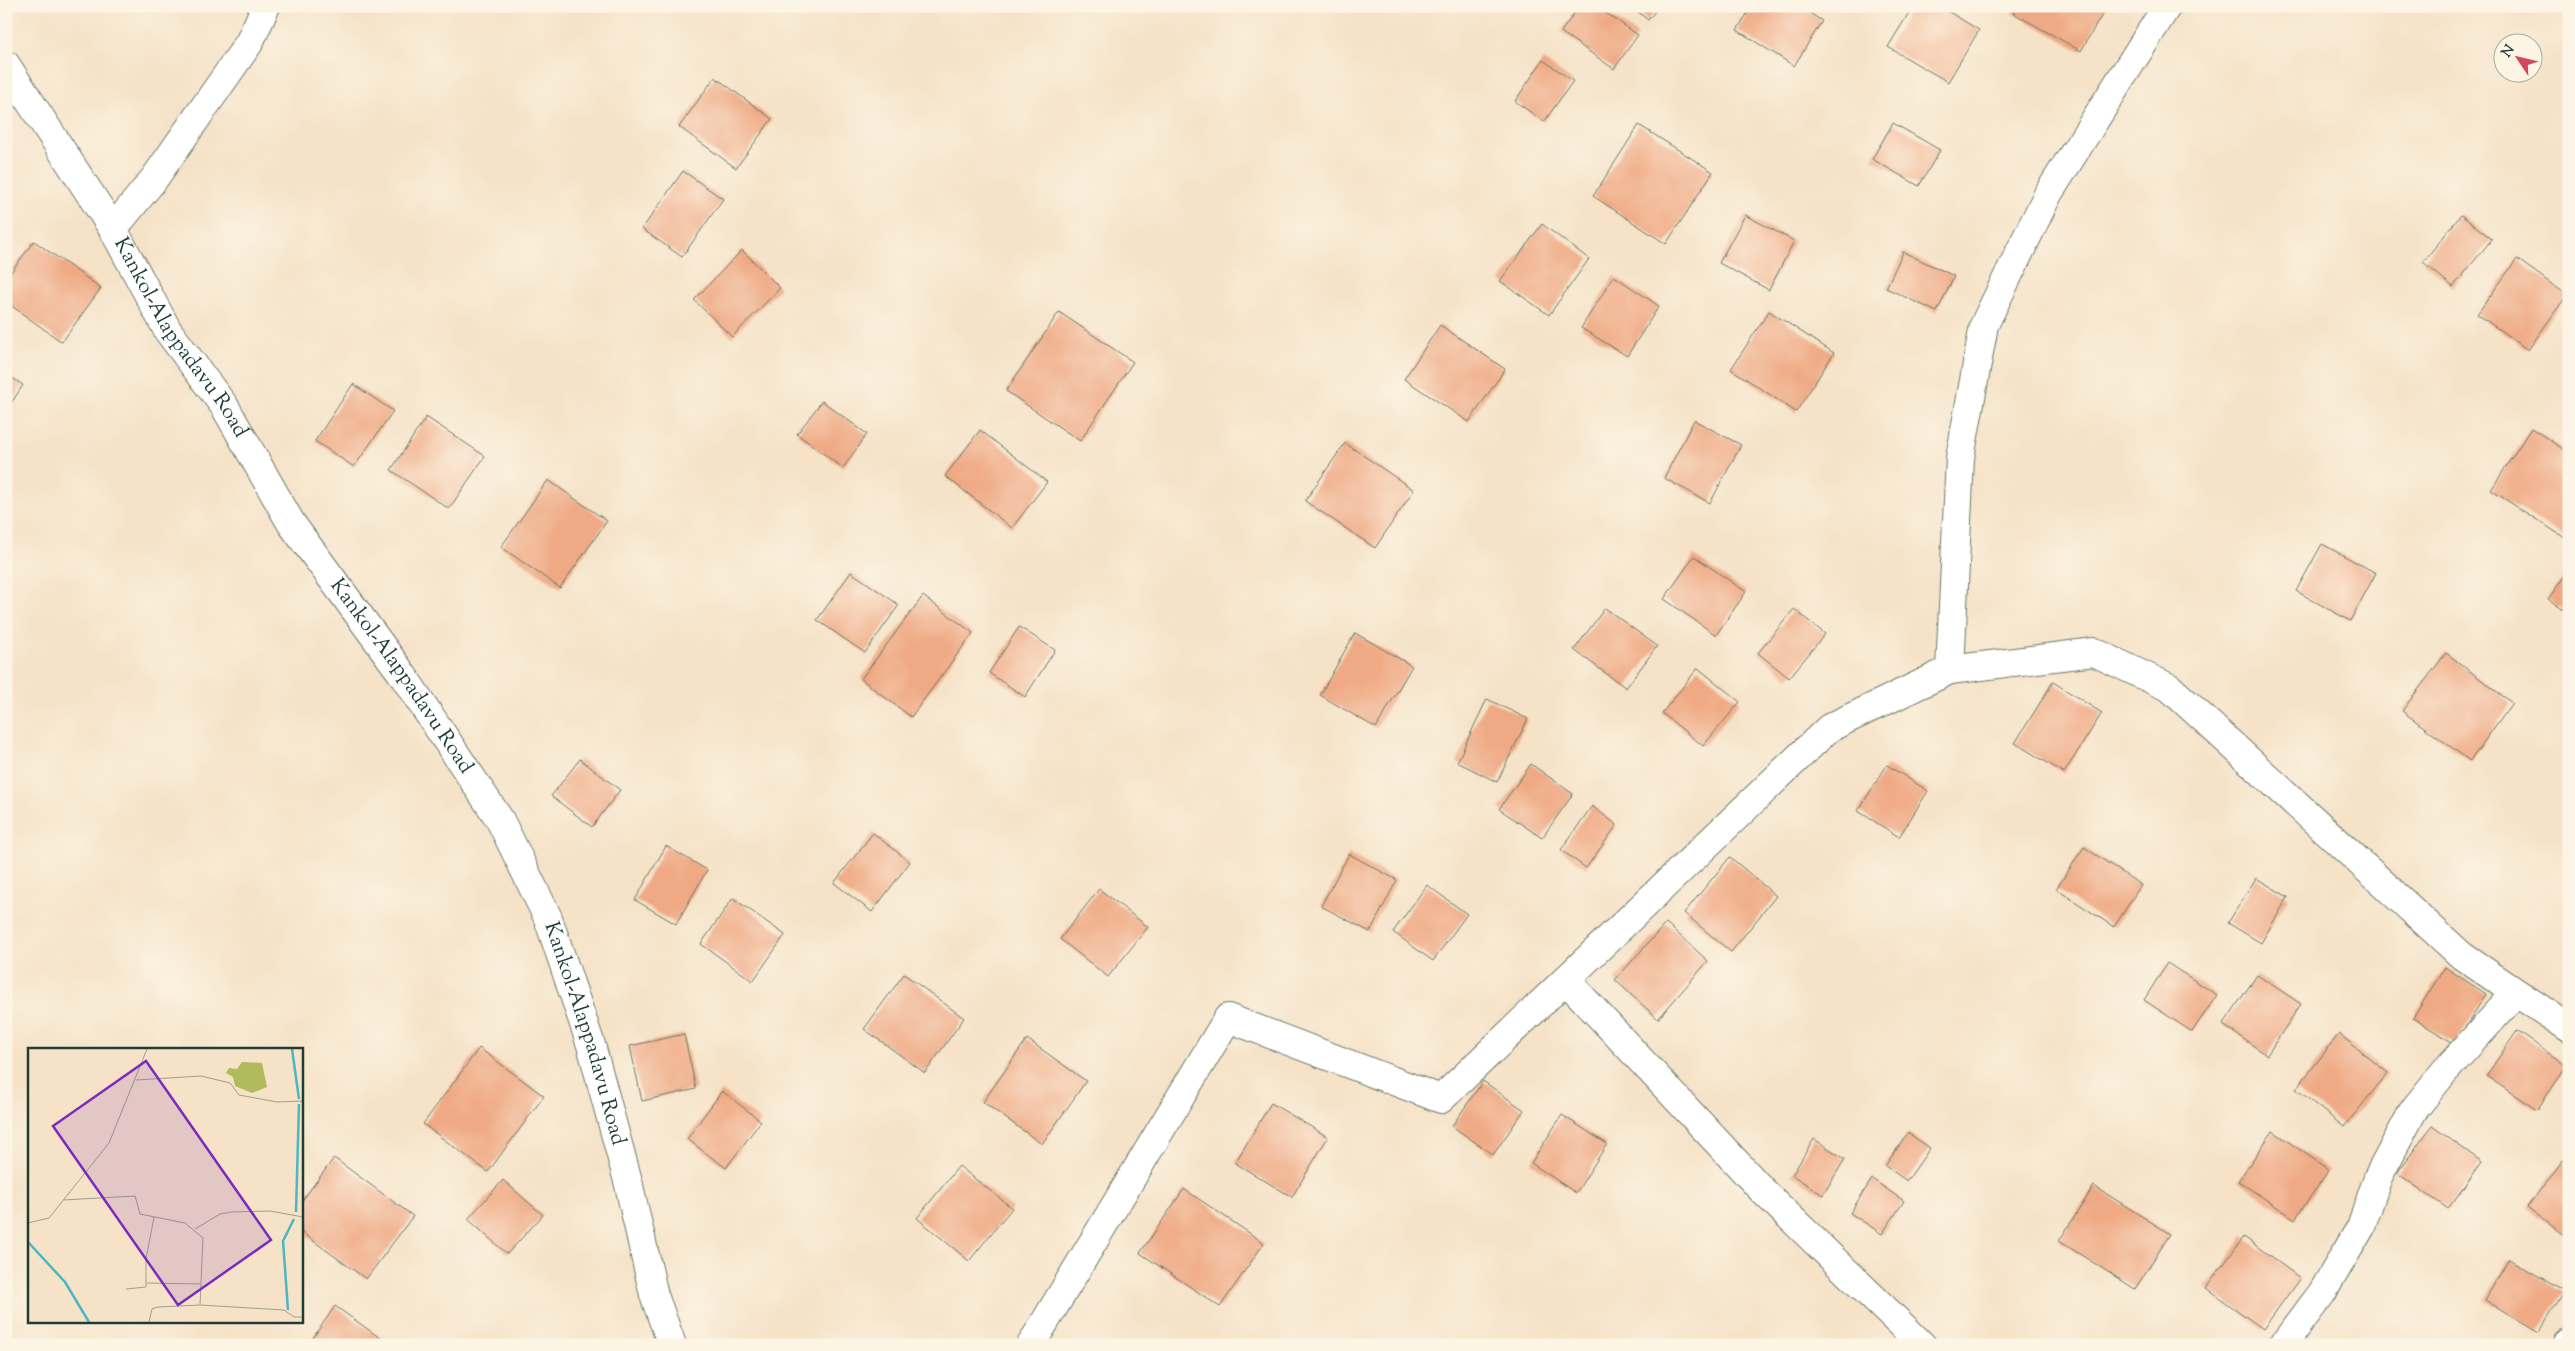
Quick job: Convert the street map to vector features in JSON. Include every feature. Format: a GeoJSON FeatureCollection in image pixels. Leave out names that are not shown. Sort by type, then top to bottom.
{"type":"FeatureCollection","features":[{"type":"Feature","properties":{"kind":"street"},"geometry":{"type":"LineString","coordinates":[[113,229],[154,179],[248,43],[266,6]]}},
{"type":"Feature","properties":{"kind":"street"},"geometry":{"type":"LineString","coordinates":[[1950,670],[1960,458],[1984,326],[2048,194],[2166,6]]}},
{"type":"Feature","properties":{"kind":"street","name":"Kankol-Alappadavu Road"},"geometry":{"type":"LineString","coordinates":[[6,65],[113,229],[168,332],[226,406],[292,522],[400,671],[500,820],[548,918],[591,1045],[628,1181],[654,1295],[672,1345]]}},
{"type":"Feature","properties":{"kind":"street"},"geometry":{"type":"LineString","coordinates":[[1031,1345],[1228,1018],[1442,1099],[1829,728],[1950,670],[2094,652],[2170,688],[2462,956],[2569,1028]]}},
{"type":"Feature","properties":{"kind":"street"},"geometry":{"type":"LineString","coordinates":[[1566,980],[1763,1191],[1922,1345]]}},
{"type":"Feature","properties":{"kind":"street"},"geometry":{"type":"LineString","coordinates":[[2283,1345],[2322,1293],[2361,1227],[2378,1177],[2413,1111],[2444,1072],[2516,993]]}},
{"type":"Feature","properties":{"kind":"building"},"geometry":{"type":"Polygon","coordinates":[[[1579,6],[1596,6],[1638,35],[1614,69],[1561,32],[1579,6]]]}},
{"type":"Feature","properties":{"kind":"building"},"geometry":{"type":"Polygon","coordinates":[[[1631,6],[1659,6],[1648,20],[1631,6]]]}},
{"type":"Feature","properties":{"kind":"building"},"geometry":{"type":"Polygon","coordinates":[[[1752,6],[1799,6],[1822,21],[1794,66],[1737,30],[1752,6]]]}},
{"type":"Feature","properties":{"kind":"building"},"geometry":{"type":"Polygon","coordinates":[[[1913,6],[1939,6],[1979,30],[1948,82],[1888,47],[1913,6]]]}},
{"type":"Feature","properties":{"kind":"building"},"geometry":{"type":"Polygon","coordinates":[[[2017,6],[2107,6],[2081,51],[2013,13],[2017,6]]]}},
{"type":"Feature","properties":{"kind":"building"},"geometry":{"type":"Polygon","coordinates":[[[1543,60],[1573,81],[1544,122],[1515,101],[1543,60]]]}},
{"type":"Feature","properties":{"kind":"building"},"geometry":{"type":"Polygon","coordinates":[[[715,77],[772,119],[736,168],[679,127],[715,77]]]}},
{"type":"Feature","properties":{"kind":"building"},"geometry":{"type":"Polygon","coordinates":[[[1893,123],[1940,150],[1919,186],[1872,159],[1893,123]]]}},
{"type":"Feature","properties":{"kind":"building"},"geometry":{"type":"Polygon","coordinates":[[[1639,125],[1713,172],[1666,244],[1593,196],[1639,125]]]}},
{"type":"Feature","properties":{"kind":"building"},"geometry":{"type":"Polygon","coordinates":[[[683,171],[723,199],[682,257],[642,229],[683,171]]]}},
{"type":"Feature","properties":{"kind":"building"},"geometry":{"type":"Polygon","coordinates":[[[1745,215],[1794,241],[1769,290],[1719,263],[1745,215]]]}},
{"type":"Feature","properties":{"kind":"building"},"geometry":{"type":"Polygon","coordinates":[[[2461,215],[2492,239],[2453,287],[2423,262],[2461,215]]]}},
{"type":"Feature","properties":{"kind":"building"},"geometry":{"type":"Polygon","coordinates":[[[1542,224],[1589,259],[1549,315],[1500,281],[1542,224]]]}},
{"type":"Feature","properties":{"kind":"building"},"geometry":{"type":"Polygon","coordinates":[[[34,241],[101,288],[62,342],[6,302],[6,279],[34,241]]]}},
{"type":"Feature","properties":{"kind":"building"},"geometry":{"type":"Polygon","coordinates":[[[742,250],[780,288],[732,337],[694,300],[742,250]]]}},
{"type":"Feature","properties":{"kind":"building"},"geometry":{"type":"Polygon","coordinates":[[[1903,252],[1954,276],[1937,312],[1886,288],[1903,252]]]}},
{"type":"Feature","properties":{"kind":"building"},"geometry":{"type":"Polygon","coordinates":[[[2517,259],[2567,295],[2528,350],[2477,314],[2517,259]]]}},
{"type":"Feature","properties":{"kind":"building"},"geometry":{"type":"Polygon","coordinates":[[[1614,276],[1659,306],[1627,356],[1581,328],[1614,276]]]}},
{"type":"Feature","properties":{"kind":"building"},"geometry":{"type":"Polygon","coordinates":[[[1769,311],[1834,353],[1796,412],[1731,369],[1769,311]]]}},
{"type":"Feature","properties":{"kind":"building"},"geometry":{"type":"Polygon","coordinates":[[[1059,312],[1133,362],[1080,441],[1006,391],[1059,312]]]}},
{"type":"Feature","properties":{"kind":"building"},"geometry":{"type":"Polygon","coordinates":[[[1440,325],[1505,369],[1469,422],[1404,379],[1440,325]]]}},
{"type":"Feature","properties":{"kind":"building"},"geometry":{"type":"Polygon","coordinates":[[[6,374],[23,385],[6,411],[6,374]]]}},
{"type":"Feature","properties":{"kind":"building"},"geometry":{"type":"Polygon","coordinates":[[[353,384],[393,411],[354,467],[315,441],[353,384]]]}},
{"type":"Feature","properties":{"kind":"building"},"geometry":{"type":"Polygon","coordinates":[[[822,401],[867,434],[843,468],[797,434],[822,401]]]}},
{"type":"Feature","properties":{"kind":"building"},"geometry":{"type":"Polygon","coordinates":[[[426,417],[485,456],[449,509],[391,470],[426,417]]]}},
{"type":"Feature","properties":{"kind":"building"},"geometry":{"type":"Polygon","coordinates":[[[1694,420],[1741,445],[1710,503],[1664,478],[1694,420]]]}},
{"type":"Feature","properties":{"kind":"building"},"geometry":{"type":"Polygon","coordinates":[[[2531,428],[2569,453],[2569,532],[2565,538],[2491,490],[2531,428]]]}},
{"type":"Feature","properties":{"kind":"building"},"geometry":{"type":"Polygon","coordinates":[[[980,430],[1047,482],[1012,528],[945,476],[980,430]]]}},
{"type":"Feature","properties":{"kind":"building"},"geometry":{"type":"Polygon","coordinates":[[[1345,443],[1414,490],[1375,548],[1305,501],[1345,443]]]}},
{"type":"Feature","properties":{"kind":"building"},"geometry":{"type":"Polygon","coordinates":[[[548,480],[607,521],[560,588],[501,547],[548,480]]]}},
{"type":"Feature","properties":{"kind":"building"},"geometry":{"type":"Polygon","coordinates":[[[2322,544],[2376,573],[2350,621],[2296,591],[2322,544]]]}},
{"type":"Feature","properties":{"kind":"building"},"geometry":{"type":"Polygon","coordinates":[[[1694,556],[1746,592],[1716,635],[1664,599],[1694,556]]]}},
{"type":"Feature","properties":{"kind":"building"},"geometry":{"type":"Polygon","coordinates":[[[2569,570],[2569,613],[2548,599],[2569,570]]]}},
{"type":"Feature","properties":{"kind":"building"},"geometry":{"type":"Polygon","coordinates":[[[851,572],[899,605],[865,653],[817,620],[851,572]]]}},
{"type":"Feature","properties":{"kind":"building"},"geometry":{"type":"Polygon","coordinates":[[[923,596],[973,633],[911,717],[861,679],[923,596]]]}},
{"type":"Feature","properties":{"kind":"building"},"geometry":{"type":"Polygon","coordinates":[[[1605,608],[1657,646],[1626,688],[1574,650],[1605,608]]]}},
{"type":"Feature","properties":{"kind":"building"},"geometry":{"type":"Polygon","coordinates":[[[1794,609],[1825,634],[1789,678],[1758,653],[1794,609]]]}},
{"type":"Feature","properties":{"kind":"building"},"geometry":{"type":"Polygon","coordinates":[[[1019,627],[1055,650],[1025,697],[989,673],[1019,627]]]}},
{"type":"Feature","properties":{"kind":"building"},"geometry":{"type":"Polygon","coordinates":[[[1355,633],[1412,666],[1376,728],[1320,695],[1355,633]]]}},
{"type":"Feature","properties":{"kind":"building"},"geometry":{"type":"Polygon","coordinates":[[[2446,653],[2512,703],[2470,761],[2402,711],[2446,653]]]}},
{"type":"Feature","properties":{"kind":"building"},"geometry":{"type":"Polygon","coordinates":[[[1698,668],[1740,702],[1703,746],[1662,713],[1698,668]]]}},
{"type":"Feature","properties":{"kind":"building"},"geometry":{"type":"Polygon","coordinates":[[[2053,682],[2102,713],[2064,773],[2015,743],[2053,682]]]}},
{"type":"Feature","properties":{"kind":"building"},"geometry":{"type":"Polygon","coordinates":[[[1487,699],[1528,719],[1497,782],[1457,762],[1487,699]]]}},
{"type":"Feature","properties":{"kind":"building"},"geometry":{"type":"Polygon","coordinates":[[[580,759],[620,790],[592,827],[551,796],[580,759]]]}},
{"type":"Feature","properties":{"kind":"building"},"geometry":{"type":"Polygon","coordinates":[[[1531,764],[1573,794],[1542,838],[1499,809],[1531,764]]]}},
{"type":"Feature","properties":{"kind":"building"},"geometry":{"type":"Polygon","coordinates":[[[1887,765],[1928,791],[1899,837],[1858,811],[1887,765]]]}},
{"type":"Feature","properties":{"kind":"building"},"geometry":{"type":"Polygon","coordinates":[[[1592,806],[1617,825],[1586,868],[1561,850],[1592,806]]]}},
{"type":"Feature","properties":{"kind":"building"},"geometry":{"type":"Polygon","coordinates":[[[873,833],[910,862],[872,912],[834,883],[873,833]]]}},
{"type":"Feature","properties":{"kind":"building"},"geometry":{"type":"Polygon","coordinates":[[[666,846],[707,870],[676,924],[635,900],[666,846]]]}},
{"type":"Feature","properties":{"kind":"building"},"geometry":{"type":"Polygon","coordinates":[[[2084,847],[2141,885],[2114,927],[2056,889],[2084,847]]]}},
{"type":"Feature","properties":{"kind":"building"},"geometry":{"type":"Polygon","coordinates":[[[1349,854],[1397,880],[1370,932],[1321,906],[1349,854]]]}},
{"type":"Feature","properties":{"kind":"building"},"geometry":{"type":"Polygon","coordinates":[[[1730,857],[1776,896],[1731,952],[1684,913],[1730,857]]]}},
{"type":"Feature","properties":{"kind":"building"},"geometry":{"type":"Polygon","coordinates":[[[2256,878],[2288,897],[2261,943],[2228,923],[2256,878]]]}},
{"type":"Feature","properties":{"kind":"building"},"geometry":{"type":"Polygon","coordinates":[[[1427,885],[1467,914],[1433,961],[1393,932],[1427,885]]]}},
{"type":"Feature","properties":{"kind":"building"},"geometry":{"type":"Polygon","coordinates":[[[1099,889],[1148,927],[1108,977],[1060,939],[1099,889]]]}},
{"type":"Feature","properties":{"kind":"building"},"geometry":{"type":"Polygon","coordinates":[[[733,898],[785,935],[753,981],[701,944],[733,898]]]}},
{"type":"Feature","properties":{"kind":"building"},"geometry":{"type":"Polygon","coordinates":[[[1666,923],[1708,961],[1658,1019],[1615,980],[1666,923]]]}},
{"type":"Feature","properties":{"kind":"building"},"geometry":{"type":"Polygon","coordinates":[[[2167,963],[2217,995],[2192,1032],[2144,1000],[2167,963]]]}},
{"type":"Feature","properties":{"kind":"building"},"geometry":{"type":"Polygon","coordinates":[[[2445,967],[2486,994],[2455,1044],[2413,1018],[2445,967]]]}},
{"type":"Feature","properties":{"kind":"building"},"geometry":{"type":"Polygon","coordinates":[[[904,974],[964,1018],[925,1073],[864,1029],[904,974]]]}},
{"type":"Feature","properties":{"kind":"building"},"geometry":{"type":"Polygon","coordinates":[[[2257,975],[2301,1004],[2267,1055],[2223,1025],[2257,975]]]}},
{"type":"Feature","properties":{"kind":"building"},"geometry":{"type":"Polygon","coordinates":[[[2517,1031],[2567,1066],[2537,1110],[2486,1076],[2517,1031]]]}},
{"type":"Feature","properties":{"kind":"building"},"geometry":{"type":"Polygon","coordinates":[[[684,1034],[696,1089],[642,1101],[630,1046],[684,1034]]]}},
{"type":"Feature","properties":{"kind":"building"},"geometry":{"type":"Polygon","coordinates":[[[2339,1034],[2388,1073],[2344,1127],[2296,1089],[2339,1034]]]}},
{"type":"Feature","properties":{"kind":"building"},"geometry":{"type":"Polygon","coordinates":[[[1027,1039],[1086,1081],[1042,1144],[983,1102],[1027,1039]]]}},
{"type":"Feature","properties":{"kind":"building"},"geometry":{"type":"Polygon","coordinates":[[[479,1048],[544,1096],[488,1172],[423,1124],[479,1048]]]}},
{"type":"Feature","properties":{"kind":"building"},"geometry":{"type":"Polygon","coordinates":[[[1483,1081],[1524,1110],[1493,1155],[1452,1126],[1483,1081]]]}},
{"type":"Feature","properties":{"kind":"building"},"geometry":{"type":"Polygon","coordinates":[[[722,1091],[761,1121],[726,1168],[687,1139],[722,1091]]]}},
{"type":"Feature","properties":{"kind":"building"},"geometry":{"type":"Polygon","coordinates":[[[1271,1103],[1328,1137],[1292,1197],[1235,1163],[1271,1103]]]}},
{"type":"Feature","properties":{"kind":"building"},"geometry":{"type":"Polygon","coordinates":[[[1562,1115],[1607,1144],[1576,1193],[1531,1163],[1562,1115]]]}},
{"type":"Feature","properties":{"kind":"building"},"geometry":{"type":"Polygon","coordinates":[[[2432,1126],[2482,1162],[2448,1209],[2397,1173],[2432,1126]]]}},
{"type":"Feature","properties":{"kind":"building"},"geometry":{"type":"Polygon","coordinates":[[[2273,1131],[2329,1170],[2295,1219],[2238,1181],[2273,1131]]]}},
{"type":"Feature","properties":{"kind":"building"},"geometry":{"type":"Polygon","coordinates":[[[1908,1133],[1930,1148],[1907,1181],[1885,1166],[1908,1133]]]}},
{"type":"Feature","properties":{"kind":"building"},"geometry":{"type":"Polygon","coordinates":[[[1814,1139],[1845,1159],[1823,1195],[1792,1175],[1814,1139]]]}},
{"type":"Feature","properties":{"kind":"building"},"geometry":{"type":"Polygon","coordinates":[[[334,1158],[413,1216],[366,1279],[302,1233],[302,1201],[334,1158]]]}},
{"type":"Feature","properties":{"kind":"building"},"geometry":{"type":"Polygon","coordinates":[[[2563,1160],[2569,1165],[2569,1239],[2527,1207],[2563,1160]]]}},
{"type":"Feature","properties":{"kind":"building"},"geometry":{"type":"Polygon","coordinates":[[[959,1166],[1012,1208],[969,1261],[917,1218],[959,1166]]]}},
{"type":"Feature","properties":{"kind":"building"},"geometry":{"type":"Polygon","coordinates":[[[1872,1179],[1904,1201],[1882,1234],[1850,1213],[1872,1179]]]}},
{"type":"Feature","properties":{"kind":"building"},"geometry":{"type":"Polygon","coordinates":[[[503,1180],[543,1215],[507,1254],[468,1219],[503,1180]]]}},
{"type":"Feature","properties":{"kind":"building"},"geometry":{"type":"Polygon","coordinates":[[[2094,1186],[2170,1234],[2135,1289],[2059,1241],[2094,1186]]]}},
{"type":"Feature","properties":{"kind":"building"},"geometry":{"type":"Polygon","coordinates":[[[1184,1189],[1264,1243],[1220,1307],[1140,1253],[1184,1189]]]}},
{"type":"Feature","properties":{"kind":"building"},"geometry":{"type":"Polygon","coordinates":[[[2244,1237],[2300,1278],[2263,1329],[2206,1288],[2244,1237]]]}},
{"type":"Feature","properties":{"kind":"building"},"geometry":{"type":"Polygon","coordinates":[[[2509,1259],[2564,1291],[2539,1332],[2485,1300],[2509,1259]]]}},
{"type":"Feature","properties":{"kind":"building"},"geometry":{"type":"Polygon","coordinates":[[[335,1306],[386,1342],[384,1345],[308,1345],[335,1306]]]}}]}
